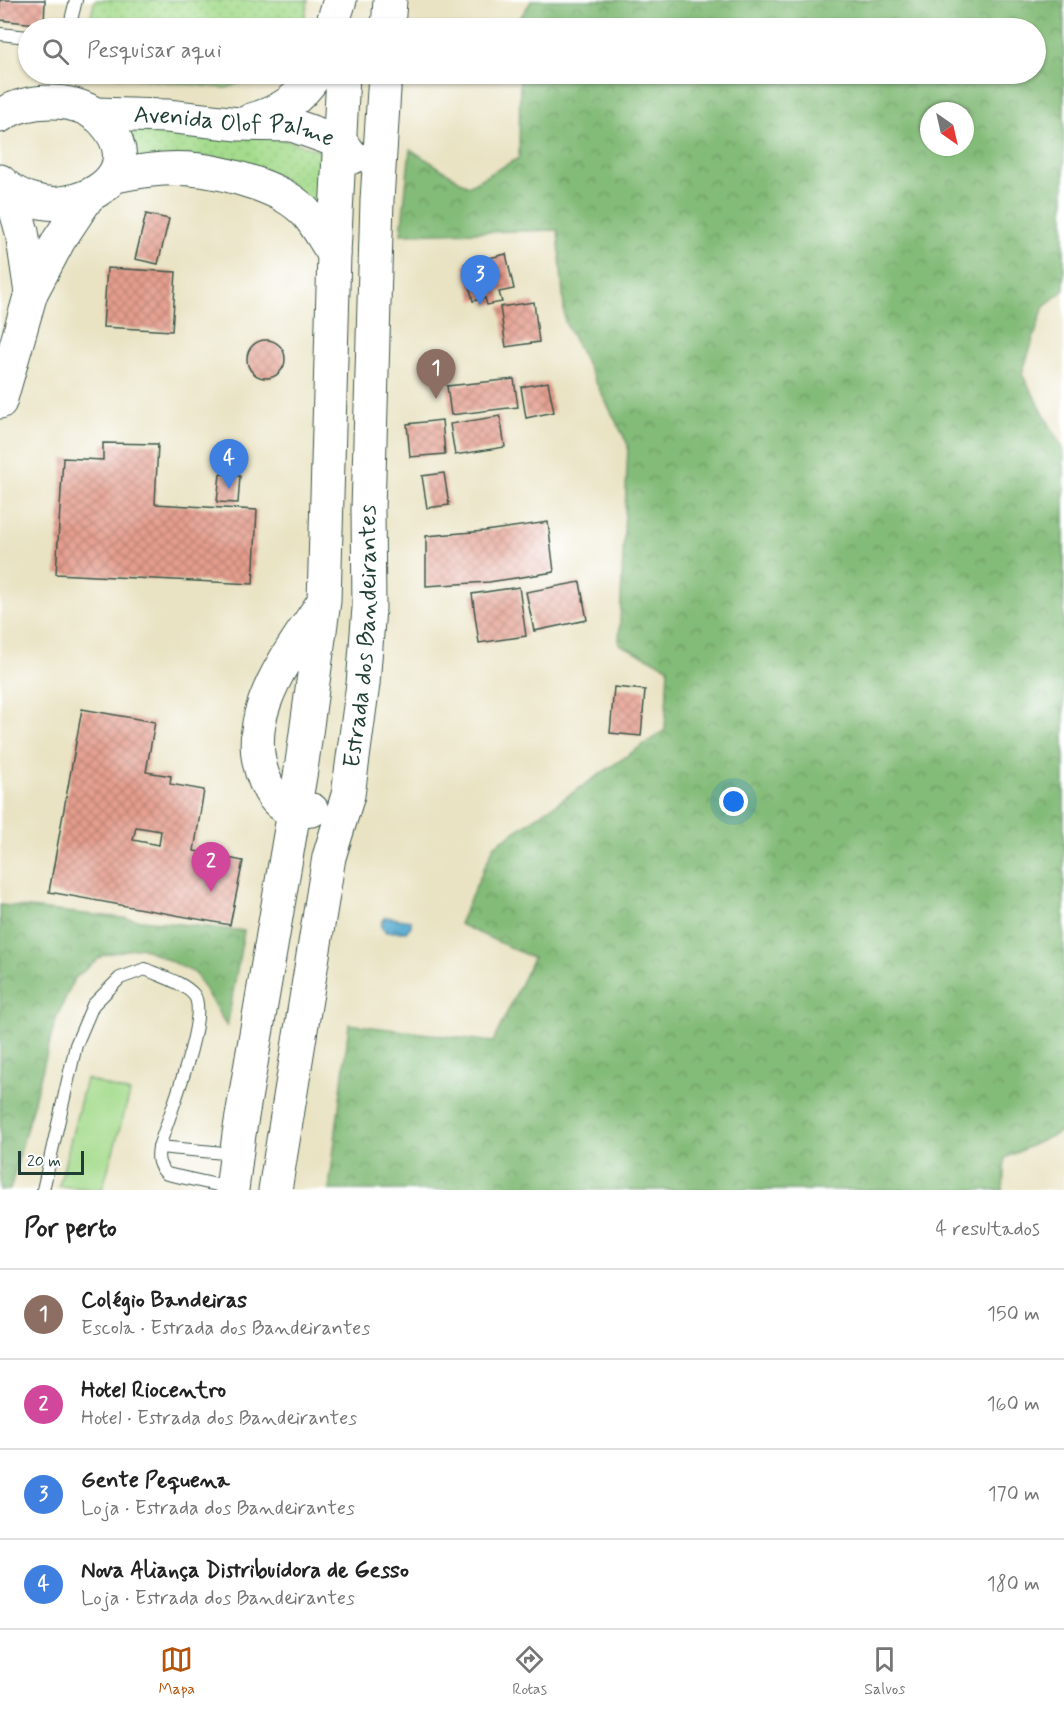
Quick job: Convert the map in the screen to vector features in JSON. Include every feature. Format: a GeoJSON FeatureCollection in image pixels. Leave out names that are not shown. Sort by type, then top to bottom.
{"type":"FeatureCollection","features":[{"type":"Feature","properties":{"kind":"main road"},"geometry":{"type":"LineString","coordinates":[[334,18],[340,0]]}},
{"type":"Feature","properties":{"kind":"main road"},"geometry":{"type":"LineString","coordinates":[[349,18],[350,0]]}},
{"type":"Feature","properties":{"kind":"main road"},"geometry":{"type":"LineString","coordinates":[[389,18],[390,0]]}},
{"type":"Feature","properties":{"kind":"main road"},"geometry":{"type":"LineString","coordinates":[[238,124],[268,115],[288,104],[306,90],[310,84]]}},
{"type":"Feature","properties":{"kind":"main road","name":"Estrada dos Bandeirantes"},"geometry":{"type":"LineString","coordinates":[[233,1189],[294,813],[324,601],[334,254],[343,84]]}},
{"type":"Feature","properties":{"kind":"main road","name":"Estrada dos Bandeirantes"},"geometry":{"type":"LineString","coordinates":[[275,1190],[329,857],[348,795],[363,684],[369,608],[368,510],[377,200],[384,84]]}},
{"type":"Feature","properties":{"kind":"main road","name":"Avenida Olof Palme"},"geometry":{"type":"LineString","coordinates":[[8,107],[35,102],[58,102],[94,114],[167,116],[238,124],[292,125],[340,142],[359,164],[377,200]]}},
{"type":"Feature","properties":{"kind":"main road"},"geometry":{"type":"LineString","coordinates":[[0,402],[31,292],[59,240],[87,198],[116,176],[118,165],[116,143],[103,120],[94,114]]}},
{"type":"Feature","properties":{"kind":"main road","name":"Avenida Olof Palme"},"geometry":{"type":"LineString","coordinates":[[116,176],[163,167],[209,169],[237,177],[280,193],[294,203],[308,215],[334,254]]}},
{"type":"Feature","properties":{"kind":"main road"},"geometry":{"type":"LineString","coordinates":[[5,185],[28,199],[41,202],[63,203],[87,198]]}},
{"type":"Feature","properties":{"kind":"main road"},"geometry":{"type":"LineString","coordinates":[[5,185],[25,244],[31,292]]}},
{"type":"Feature","properties":{"kind":"main road"},"geometry":{"type":"LineString","coordinates":[[324,601],[283,663],[263,703],[256,734],[264,781],[280,805],[294,813],[322,809],[348,795]]}},
{"type":"Feature","properties":{"kind":"lane"},"geometry":{"type":"LineString","coordinates":[[72,18],[76,0]]}},
{"type":"Feature","properties":{"kind":"lane"},"geometry":{"type":"LineString","coordinates":[[0,34],[18,36]]}},
{"type":"Feature","properties":{"kind":"lane"},"geometry":{"type":"LineString","coordinates":[[43,1190],[76,1045],[93,1005],[120,978],[145,969],[178,983],[195,996],[199,1010],[194,1043],[159,1147],[157,1158],[160,1168],[167,1174],[233,1189]]}},
{"type":"Feature","properties":{"kind":"lane"},"geometry":{"type":"LineString","coordinates":[[159,1147],[237,1154]]}},
{"type":"Feature","properties":{"kind":"green space"},"geometry":{"type":"Polygon","coordinates":[[[95,0],[308,0],[305,18],[90,18],[95,0]]]}},
{"type":"Feature","properties":{"kind":"green space"},"geometry":{"type":"Polygon","coordinates":[[[532,0],[1064,0],[1064,290],[1044,306],[1022,374],[1064,451],[1064,1130],[1005,1158],[1003,1190],[329,1190],[349,1024],[493,1042],[533,958],[459,924],[494,846],[665,730],[668,667],[619,644],[628,445],[565,322],[558,230],[401,234],[410,149],[468,186],[519,158],[520,84],[1046,84],[1046,18],[520,18],[532,0]]]}},
{"type":"Feature","properties":{"kind":"green space"},"geometry":{"type":"Polygon","coordinates":[[[188,84],[237,84],[226,88],[188,84]]]}},
{"type":"Feature","properties":{"kind":"green space"},"geometry":{"type":"Polygon","coordinates":[[[127,125],[273,136],[324,152],[324,214],[281,178],[247,163],[190,156],[135,160],[127,125]]]}},
{"type":"Feature","properties":{"kind":"green space"},"geometry":{"type":"Polygon","coordinates":[[[0,905],[244,931],[227,1027],[195,973],[141,947],[103,955],[74,979],[56,1019],[10,1190],[0,1190],[0,905]]]}},
{"type":"Feature","properties":{"kind":"green space"},"geometry":{"type":"Polygon","coordinates":[[[86,1079],[130,1093],[102,1190],[59,1186],[86,1079]]]}},
{"type":"Feature","properties":{"kind":"water"},"geometry":{"type":"Polygon","coordinates":[[[386,917],[411,921],[411,926],[406,932],[386,932],[381,927],[386,917]]]}},
{"type":"Feature","properties":{"kind":"building"},"geometry":{"type":"Polygon","coordinates":[[[0,0],[45,0],[44,18],[18,18],[18,22],[0,20],[0,0]]]}},
{"type":"Feature","properties":{"kind":"building"},"geometry":{"type":"Polygon","coordinates":[[[146,214],[169,219],[158,264],[135,259],[146,214]]]}},
{"type":"Feature","properties":{"kind":"building"},"geometry":{"type":"Polygon","coordinates":[[[506,254],[514,289],[499,292],[502,302],[487,305],[485,298],[473,301],[464,264],[506,254]]]}},
{"type":"Feature","properties":{"kind":"building"},"geometry":{"type":"Polygon","coordinates":[[[107,268],[176,272],[172,331],[103,327],[107,268]]]}},
{"type":"Feature","properties":{"kind":"building"},"geometry":{"type":"Polygon","coordinates":[[[534,302],[539,342],[506,347],[500,307],[534,302]]]}},
{"type":"Feature","properties":{"kind":"building"},"geometry":{"type":"Polygon","coordinates":[[[266,340],[280,345],[285,359],[280,373],[266,378],[252,373],[247,359],[252,345],[266,340]]]}},
{"type":"Feature","properties":{"kind":"building"},"geometry":{"type":"Polygon","coordinates":[[[514,379],[518,407],[451,415],[447,386],[514,379]]]}},
{"type":"Feature","properties":{"kind":"building"},"geometry":{"type":"Polygon","coordinates":[[[548,382],[554,412],[526,418],[521,387],[548,382]]]}},
{"type":"Feature","properties":{"kind":"building"},"geometry":{"type":"Polygon","coordinates":[[[500,416],[505,447],[455,455],[450,424],[500,416]]]}},
{"type":"Feature","properties":{"kind":"building"},"geometry":{"type":"Polygon","coordinates":[[[442,420],[445,454],[410,457],[407,424],[442,420]]]}},
{"type":"Feature","properties":{"kind":"building"},"geometry":{"type":"Polygon","coordinates":[[[103,443],[158,444],[155,504],[257,510],[253,584],[56,574],[63,458],[103,460],[103,443]]]}},
{"type":"Feature","properties":{"kind":"building"},"geometry":{"type":"Polygon","coordinates":[[[444,473],[449,505],[427,508],[422,476],[444,473]]]}},
{"type":"Feature","properties":{"kind":"building"},"geometry":{"type":"Polygon","coordinates":[[[220,474],[240,476],[238,503],[217,502],[220,474]]]}},
{"type":"Feature","properties":{"kind":"building"},"geometry":{"type":"Polygon","coordinates":[[[548,522],[554,572],[489,582],[426,586],[426,536],[548,522]]]}},
{"type":"Feature","properties":{"kind":"building"},"geometry":{"type":"Polygon","coordinates":[[[580,582],[587,620],[534,631],[526,592],[580,582]]]}},
{"type":"Feature","properties":{"kind":"building"},"geometry":{"type":"Polygon","coordinates":[[[519,587],[526,636],[479,643],[472,594],[519,587]]]}},
{"type":"Feature","properties":{"kind":"building"},"geometry":{"type":"Polygon","coordinates":[[[614,687],[645,690],[641,736],[610,733],[614,687]]]}},
{"type":"Feature","properties":{"kind":"building"},"geometry":{"type":"Polygon","coordinates":[[[82,709],[155,722],[146,772],[171,776],[170,784],[204,790],[194,851],[243,861],[230,925],[49,892],[82,709]],[[136,827],[133,840],[159,845],[161,831],[136,827]]]}},
{"type":"Feature","properties":{"kind":"place","name":"Gente Pequena"},"geometry":{"type":"Point","coordinates":[480,305]}},
{"type":"Feature","properties":{"kind":"place","name":"Colégio Bandeiras"},"geometry":{"type":"Point","coordinates":[436,399]}},
{"type":"Feature","properties":{"kind":"place","name":"Nova Aliança Distribuidora de Gesso"},"geometry":{"type":"Point","coordinates":[229,489]}},
{"type":"Feature","properties":{"kind":"place","name":"Hotel Riocentro"},"geometry":{"type":"Point","coordinates":[211,892]}}]}
